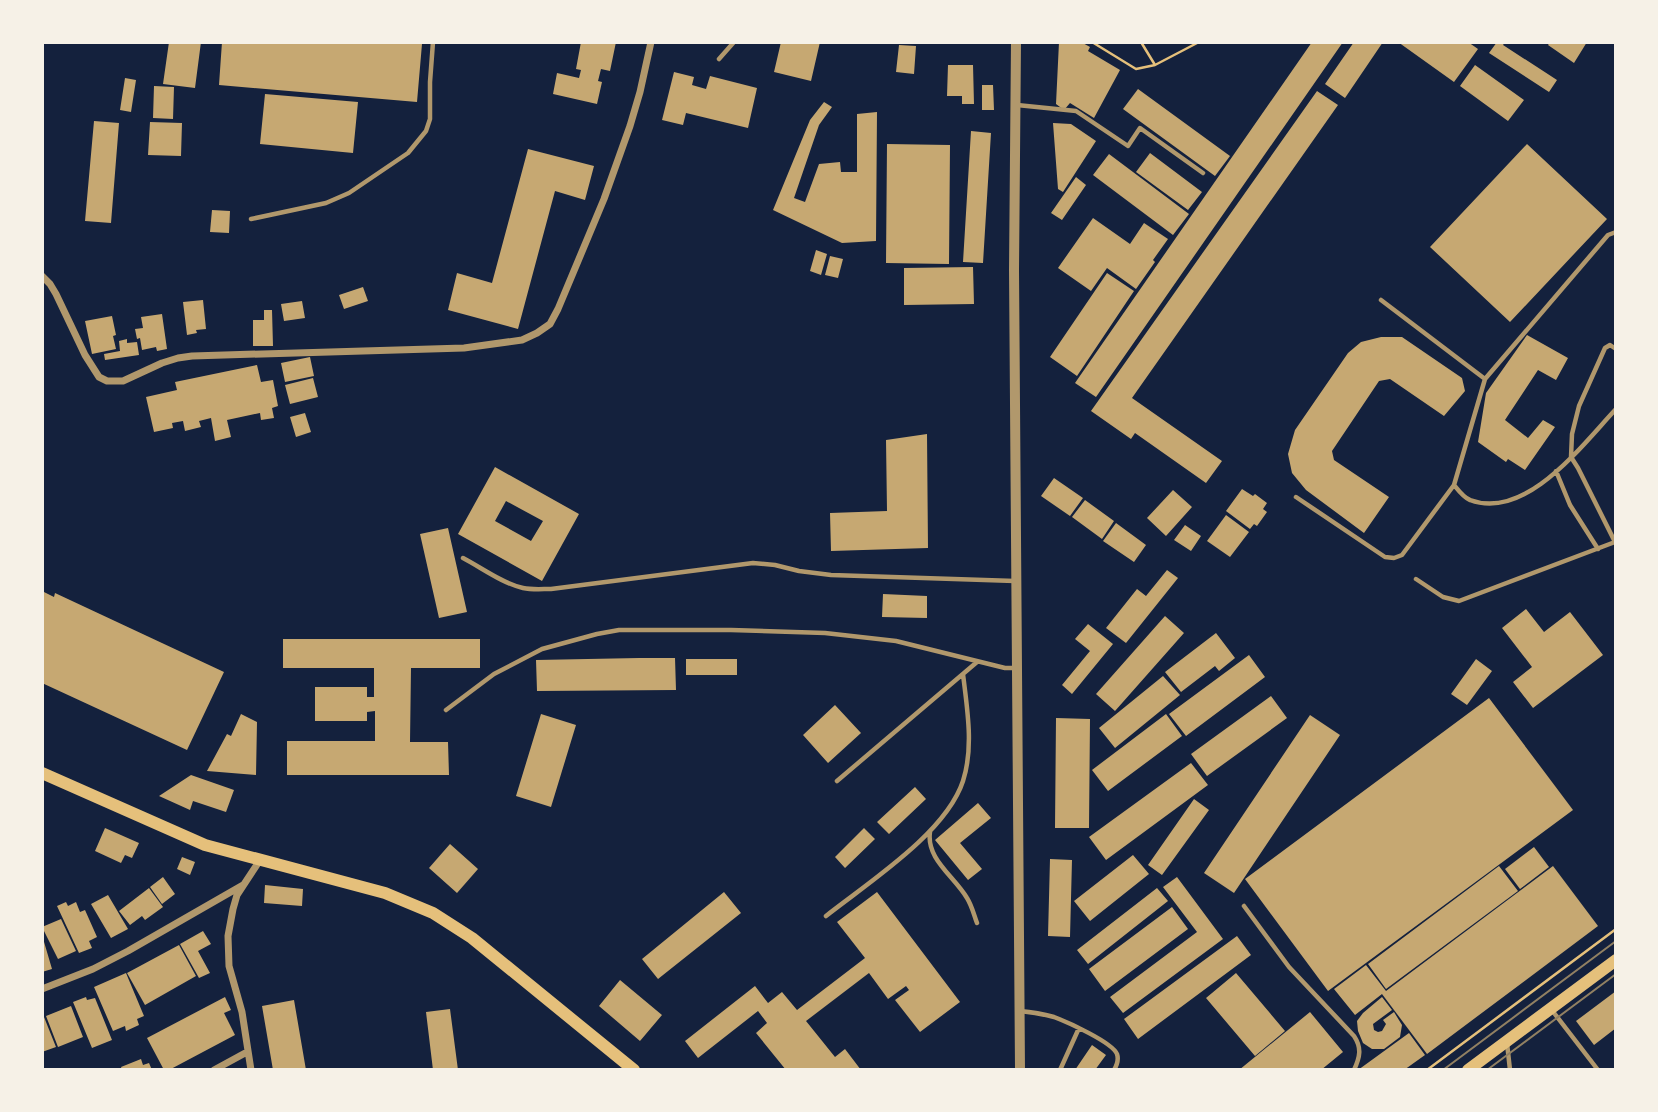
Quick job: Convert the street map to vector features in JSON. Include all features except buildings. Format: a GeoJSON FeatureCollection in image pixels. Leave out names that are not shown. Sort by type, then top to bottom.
{"type":"FeatureCollection","features":[{"type":"Feature","properties":{"kind":"main road"},"geometry":{"type":"LineString","coordinates":[[42,773],[199,843],[385,892],[440,916],[472,938],[634,1070]]}},
{"type":"Feature","properties":{"kind":"main road"},"geometry":{"type":"LineString","coordinates":[[1468,1070],[1616,960]]}},
{"type":"Feature","properties":{"kind":"street"},"geometry":{"type":"LineString","coordinates":[[42,276],[56,294],[85,355],[99,377],[114,382],[123,381],[162,363],[192,356],[464,348],[522,340],[550,324],[578,265],[626,141],[651,42]]}},
{"type":"Feature","properties":{"kind":"street"},"geometry":{"type":"LineString","coordinates":[[1016,42],[1014,270],[1020,1070]]}},
{"type":"Feature","properties":{"kind":"street"},"geometry":{"type":"LineString","coordinates":[[251,1070],[242,1012],[229,966],[228,936],[233,909],[243,885],[260,860]]}},
{"type":"Feature","properties":{"kind":"street"},"geometry":{"type":"LineString","coordinates":[[42,989],[93,969],[128,951],[243,885]]}},
{"type":"Feature","properties":{"kind":"street"},"geometry":{"type":"LineString","coordinates":[[214,1070],[247,1052]]}},
{"type":"Feature","properties":{"kind":"lane"},"geometry":{"type":"LineString","coordinates":[[251,219],[326,203],[349,193],[408,153],[426,131],[430,119],[433,42]]}},
{"type":"Feature","properties":{"kind":"lane"},"geometry":{"type":"LineString","coordinates":[[719,59],[734,42]]}},
{"type":"Feature","properties":{"kind":"lane"},"geometry":{"type":"LineString","coordinates":[[1016,104],[1076,111],[1128,146],[1140,128],[1203,173]]}},
{"type":"Feature","properties":{"kind":"lane"},"geometry":{"type":"LineString","coordinates":[[1296,497],[1385,557],[1402,555],[1454,485],[1485,379],[1608,235],[1616,232]]}},
{"type":"Feature","properties":{"kind":"lane"},"geometry":{"type":"LineString","coordinates":[[1381,300],[1485,379]]}},
{"type":"Feature","properties":{"kind":"lane"},"geometry":{"type":"LineString","coordinates":[[1416,579],[1443,597],[1458,601],[1615,542],[1571,457],[1572,434],[1579,406],[1605,348],[1610,345],[1616,349]]}},
{"type":"Feature","properties":{"kind":"lane"},"geometry":{"type":"LineString","coordinates":[[1454,485],[1467,499],[1493,505],[1514,499],[1535,489],[1556,471],[1616,410]]}},
{"type":"Feature","properties":{"kind":"lane"},"geometry":{"type":"LineString","coordinates":[[1556,471],[1570,505],[1598,548]]}},
{"type":"Feature","properties":{"kind":"lane"},"geometry":{"type":"LineString","coordinates":[[463,558],[511,583],[536,589],[753,563],[831,575],[1016,581]]}},
{"type":"Feature","properties":{"kind":"lane"},"geometry":{"type":"LineString","coordinates":[[446,710],[494,674],[542,649],[619,630],[825,633],[896,641],[978,662],[1017,668]]}},
{"type":"Feature","properties":{"kind":"lane"},"geometry":{"type":"LineString","coordinates":[[837,781],[978,662]]}},
{"type":"Feature","properties":{"kind":"lane"},"geometry":{"type":"LineString","coordinates":[[826,916],[911,849],[930,831],[953,802],[964,780],[968,746],[964,674]]}},
{"type":"Feature","properties":{"kind":"lane"},"geometry":{"type":"LineString","coordinates":[[930,831],[933,852],[940,865],[967,897],[977,923]]}},
{"type":"Feature","properties":{"kind":"lane"},"geometry":{"type":"LineString","coordinates":[[1244,906],[1289,967],[1354,1036],[1360,1053],[1354,1070]]}},
{"type":"Feature","properties":{"kind":"lane"},"geometry":{"type":"LineString","coordinates":[[1550,1009],[1598,1070]]}},
{"type":"Feature","properties":{"kind":"lane"},"geometry":{"type":"LineString","coordinates":[[1019,1011],[1044,1015],[1079,1028],[1109,1045],[1116,1052],[1117,1067],[1114,1070]]}},
{"type":"Feature","properties":{"kind":"lane"},"geometry":{"type":"LineString","coordinates":[[1060,1070],[1079,1028]]}},
{"type":"Feature","properties":{"kind":"lane"},"geometry":{"type":"LineString","coordinates":[[1507,1041],[1510,1070]]}},
{"type":"Feature","properties":{"kind":"path"},"geometry":{"type":"LineString","coordinates":[[1092,42],[1136,69],[1155,65],[1199,42]]}},
{"type":"Feature","properties":{"kind":"path"},"geometry":{"type":"LineString","coordinates":[[1142,42],[1155,65]]}},
{"type":"Feature","properties":{"kind":"path"},"geometry":{"type":"LineString","coordinates":[[1427,1070],[1616,929]]}},
{"type":"Feature","properties":{"kind":"tram line"},"geometry":{"type":"LineString","coordinates":[[1443,1070],[1616,941]]}},
{"type":"Feature","properties":{"kind":"tram line"},"geometry":{"type":"LineString","coordinates":[[1487,1070],[1616,974]]}}]}
